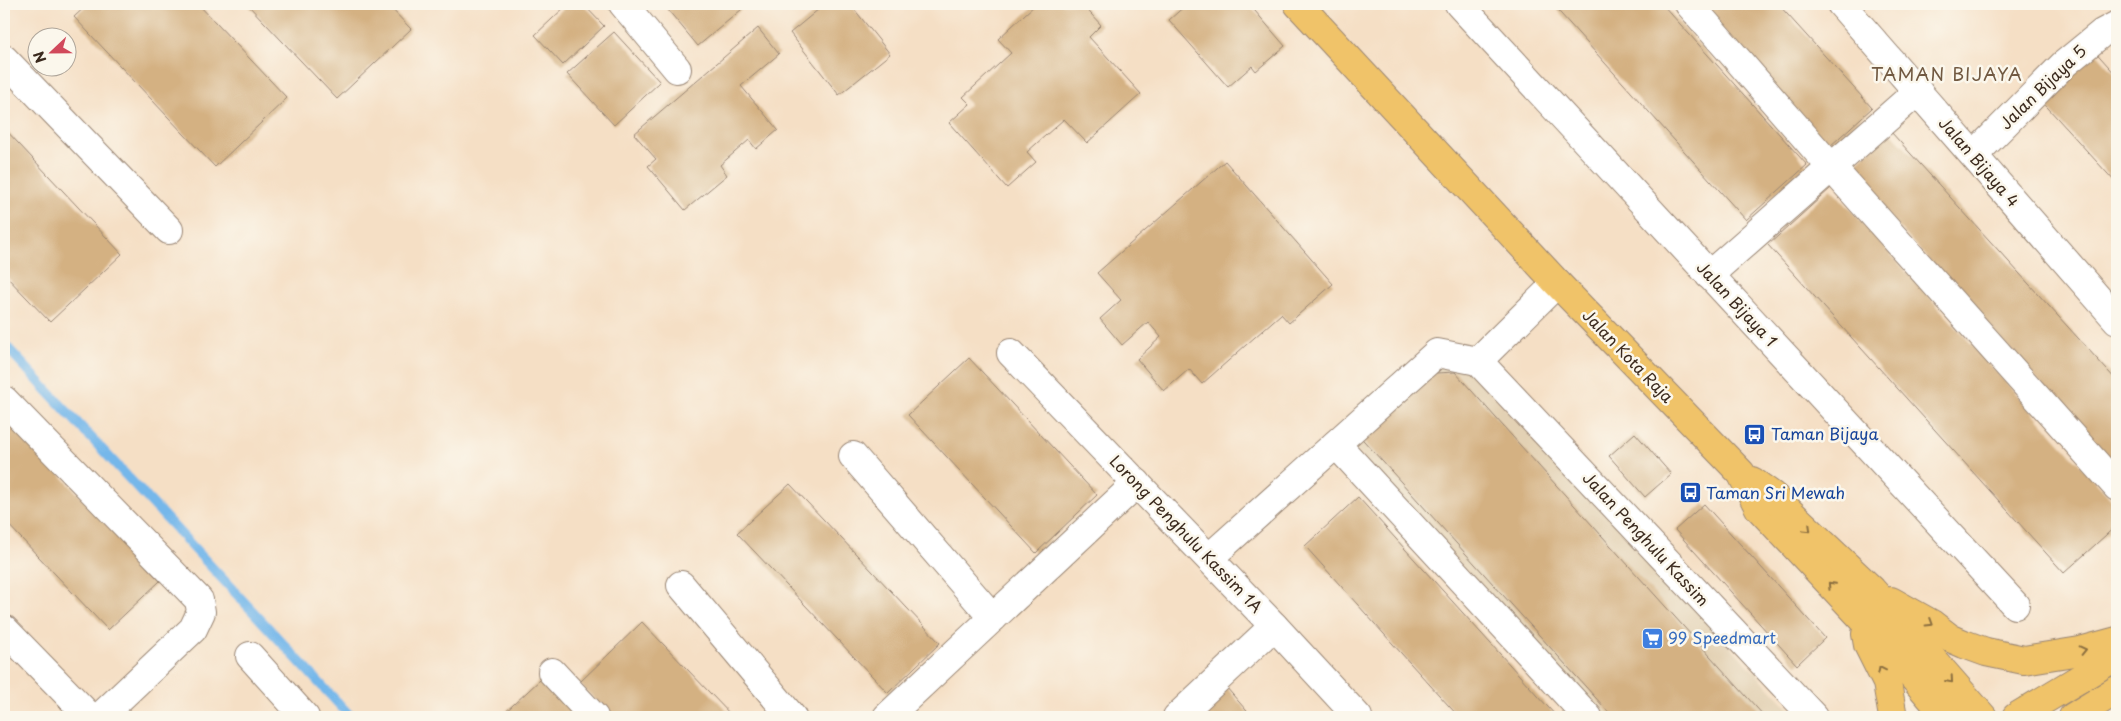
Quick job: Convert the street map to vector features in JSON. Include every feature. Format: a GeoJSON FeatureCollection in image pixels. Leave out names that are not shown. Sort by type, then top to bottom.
{"type":"FeatureCollection","features":[{"type":"Feature","properties":{"kind":"main road","name":"Jalan Kota Raja"},"geometry":{"type":"LineString","coordinates":[[1298,4],[1557,283],[1741,472],[1759,508],[1865,621],[1947,717]]}},
{"type":"Feature","properties":{"kind":"main road"},"geometry":{"type":"LineString","coordinates":[[1741,472],[1773,496],[1872,590],[1983,717]]}},
{"type":"Feature","properties":{"kind":"main road"},"geometry":{"type":"LineString","coordinates":[[1872,590],[1932,624],[1950,638],[1986,652],[2024,660],[2080,651],[2117,641]]}},
{"type":"Feature","properties":{"kind":"main road"},"geometry":{"type":"LineString","coordinates":[[1865,621],[1868,645],[1887,683],[1893,717]]}},
{"type":"Feature","properties":{"kind":"main road"},"geometry":{"type":"LineString","coordinates":[[2016,717],[2117,656]]}},
{"type":"Feature","properties":{"kind":"main road"},"geometry":{"type":"LineString","coordinates":[[2073,717],[2117,690]]}},
{"type":"Feature","properties":{"kind":"main road"},"geometry":{"type":"LineString","coordinates":[[2101,717],[2117,707]]}},
{"type":"Feature","properties":{"kind":"street"},"geometry":{"type":"LineString","coordinates":[[623,4],[677,69]]}},
{"type":"Feature","properties":{"kind":"street","name":"Jalan Bijaya 1"},"geometry":{"type":"LineString","coordinates":[[1459,4],[2014,605]]}},
{"type":"Feature","properties":{"kind":"street"},"geometry":{"type":"LineString","coordinates":[[1689,4],[1831,167],[2117,487]]}},
{"type":"Feature","properties":{"kind":"street","name":"Jalan Bijaya 4"},"geometry":{"type":"LineString","coordinates":[[1842,4],[2117,320]]}},
{"type":"Feature","properties":{"kind":"street","name":"Jalan Bijaya 5"},"geometry":{"type":"LineString","coordinates":[[1974,155],[2063,65],[2102,33],[2117,25]]}},
{"type":"Feature","properties":{"kind":"street"},"geometry":{"type":"LineString","coordinates":[[4,59],[168,230]]}},
{"type":"Feature","properties":{"kind":"street"},"geometry":{"type":"LineString","coordinates":[[1709,275],[1918,91]]}},
{"type":"Feature","properties":{"kind":"street"},"geometry":{"type":"LineString","coordinates":[[1209,558],[1437,353],[1478,361],[1557,283]]}},
{"type":"Feature","properties":{"kind":"street","name":"Lorong Penghulu Kassim 1A"},"geometry":{"type":"LineString","coordinates":[[1011,352],[1274,626],[1358,717]]}},
{"type":"Feature","properties":{"kind":"street","name":"Jalan Penghulu Kassim"},"geometry":{"type":"LineString","coordinates":[[1478,361],[1814,717]]}},
{"type":"Feature","properties":{"kind":"street"},"geometry":{"type":"LineString","coordinates":[[4,400],[199,600],[201,612],[193,628],[100,717]]}},
{"type":"Feature","properties":{"kind":"street"},"geometry":{"type":"LineString","coordinates":[[1336,444],[1588,717]]}},
{"type":"Feature","properties":{"kind":"street"},"geometry":{"type":"LineString","coordinates":[[853,456],[993,618]]}},
{"type":"Feature","properties":{"kind":"street"},"geometry":{"type":"LineString","coordinates":[[887,717],[1137,483]]}},
{"type":"Feature","properties":{"kind":"street"},"geometry":{"type":"LineString","coordinates":[[681,585],[792,717]]}},
{"type":"Feature","properties":{"kind":"street"},"geometry":{"type":"LineString","coordinates":[[1177,717],[1274,626]]}},
{"type":"Feature","properties":{"kind":"street"},"geometry":{"type":"LineString","coordinates":[[4,629],[90,717]]}},
{"type":"Feature","properties":{"kind":"street"},"geometry":{"type":"LineString","coordinates":[[250,656],[305,717]]}},
{"type":"Feature","properties":{"kind":"street"},"geometry":{"type":"LineString","coordinates":[[552,672],[594,717]]}},
{"type":"Feature","properties":{"kind":"shaded area"},"geometry":{"type":"Polygon","coordinates":[[[1441,360],[1468,369],[1797,717],[1600,717],[1350,443],[1441,360]]]}},
{"type":"Feature","properties":{"kind":"building"},"geometry":{"type":"Polygon","coordinates":[[[88,4],[198,4],[287,98],[215,167],[74,17],[88,4]]]}},
{"type":"Feature","properties":{"kind":"building"},"geometry":{"type":"Polygon","coordinates":[[[247,4],[387,4],[411,29],[337,99],[247,4]]]}},
{"type":"Feature","properties":{"kind":"building"},"geometry":{"type":"Polygon","coordinates":[[[568,4],[583,4],[604,26],[563,65],[535,35],[568,4]]]}},
{"type":"Feature","properties":{"kind":"building"},"geometry":{"type":"Polygon","coordinates":[[[663,4],[748,4],[698,46],[663,4]]]}},
{"type":"Feature","properties":{"kind":"building"},"geometry":{"type":"Polygon","coordinates":[[[825,4],[850,4],[890,54],[839,95],[790,33],[825,4]]]}},
{"type":"Feature","properties":{"kind":"building"},"geometry":{"type":"Polygon","coordinates":[[[1036,4],[1082,4],[1101,25],[1089,37],[1141,94],[1087,143],[1064,119],[1027,152],[1036,162],[1007,188],[949,123],[970,104],[963,97],[1011,53],[998,39],[1036,4]]]}},
{"type":"Feature","properties":{"kind":"building"},"geometry":{"type":"Polygon","coordinates":[[[1187,4],[1249,4],[1285,46],[1256,71],[1252,66],[1228,87],[1169,20],[1187,4]]]}},
{"type":"Feature","properties":{"kind":"building"},"geometry":{"type":"Polygon","coordinates":[[[1552,4],[1662,4],[1807,165],[1746,220],[1552,4]]]}},
{"type":"Feature","properties":{"kind":"building"},"geometry":{"type":"Polygon","coordinates":[[[1699,4],[1778,4],[1872,108],[1829,147],[1699,4]]]}},
{"type":"Feature","properties":{"kind":"building"},"geometry":{"type":"Polygon","coordinates":[[[758,28],[779,54],[741,86],[778,130],[756,149],[749,140],[720,165],[727,175],[685,210],[648,166],[656,159],[634,134],[758,28]]]}},
{"type":"Feature","properties":{"kind":"building"},"geometry":{"type":"Polygon","coordinates":[[[614,32],[660,82],[614,125],[567,74],[614,32]]]}},
{"type":"Feature","properties":{"kind":"building"},"geometry":{"type":"Polygon","coordinates":[[[2092,48],[2117,76],[2117,184],[2038,97],[2092,48]]]}},
{"type":"Feature","properties":{"kind":"building"},"geometry":{"type":"Polygon","coordinates":[[[4,128],[122,254],[50,322],[4,274],[4,128]]]}},
{"type":"Feature","properties":{"kind":"building"},"geometry":{"type":"Polygon","coordinates":[[[1891,132],[2117,381],[2117,468],[1848,171],[1891,132]]]}},
{"type":"Feature","properties":{"kind":"building"},"geometry":{"type":"Polygon","coordinates":[[[1225,161],[1333,284],[1289,323],[1281,314],[1202,384],[1189,369],[1164,391],[1137,359],[1161,337],[1148,322],[1122,345],[1100,319],[1121,300],[1097,273],[1225,161]]]}},
{"type":"Feature","properties":{"kind":"building"},"geometry":{"type":"Polygon","coordinates":[[[1831,188],[2117,506],[2117,525],[2064,573],[1768,245],[1831,188]]]}},
{"type":"Feature","properties":{"kind":"building"},"geometry":{"type":"Polygon","coordinates":[[[969,358],[1097,495],[1036,553],[908,415],[969,358]]]}},
{"type":"Feature","properties":{"kind":"building"},"geometry":{"type":"Polygon","coordinates":[[[1455,372],[1765,717],[1613,717],[1355,431],[1418,374],[1455,372]]]}},
{"type":"Feature","properties":{"kind":"building"},"geometry":{"type":"Polygon","coordinates":[[[4,415],[160,581],[108,630],[4,520],[4,415]]]}},
{"type":"Feature","properties":{"kind":"building"},"geometry":{"type":"Polygon","coordinates":[[[1635,433],[1671,474],[1645,497],[1609,456],[1635,433]]]}},
{"type":"Feature","properties":{"kind":"building"},"geometry":{"type":"Polygon","coordinates":[[[790,484],[940,643],[888,693],[737,533],[790,484]]]}},
{"type":"Feature","properties":{"kind":"building"},"geometry":{"type":"Polygon","coordinates":[[[1358,497],[1557,717],[1459,717],[1410,663],[1305,546],[1358,497]]]}},
{"type":"Feature","properties":{"kind":"building"},"geometry":{"type":"Polygon","coordinates":[[[1704,504],[1825,638],[1797,665],[1675,530],[1704,504]]]}},
{"type":"Feature","properties":{"kind":"building"},"geometry":{"type":"Polygon","coordinates":[[[642,622],[733,717],[612,717],[579,683],[642,622]]]}},
{"type":"Feature","properties":{"kind":"building"},"geometry":{"type":"Polygon","coordinates":[[[541,679],[577,717],[500,717],[541,679]]]}},
{"type":"Feature","properties":{"kind":"building"},"geometry":{"type":"Polygon","coordinates":[[[1226,687],[1252,717],[1193,717],[1226,687]]]}},
{"type":"Feature","properties":{"kind":"waterway"},"geometry":{"type":"LineString","coordinates":[[4,344],[351,717]]}},
{"type":"Feature","properties":{"kind":"place","name":"Taman Bijaya"},"geometry":{"type":"Point","coordinates":[1755,434]}},
{"type":"Feature","properties":{"kind":"place","name":"Taman Sri Mewah"},"geometry":{"type":"Point","coordinates":[1690,493]}},
{"type":"Feature","properties":{"kind":"place","name":"99 Speedmart"},"geometry":{"type":"Point","coordinates":[1652,638]}},
{"type":"Feature","properties":{"kind":"district","name":"TAMAN BIJAYA"},"geometry":{"type":"Point","coordinates":[1947,75]}}]}
